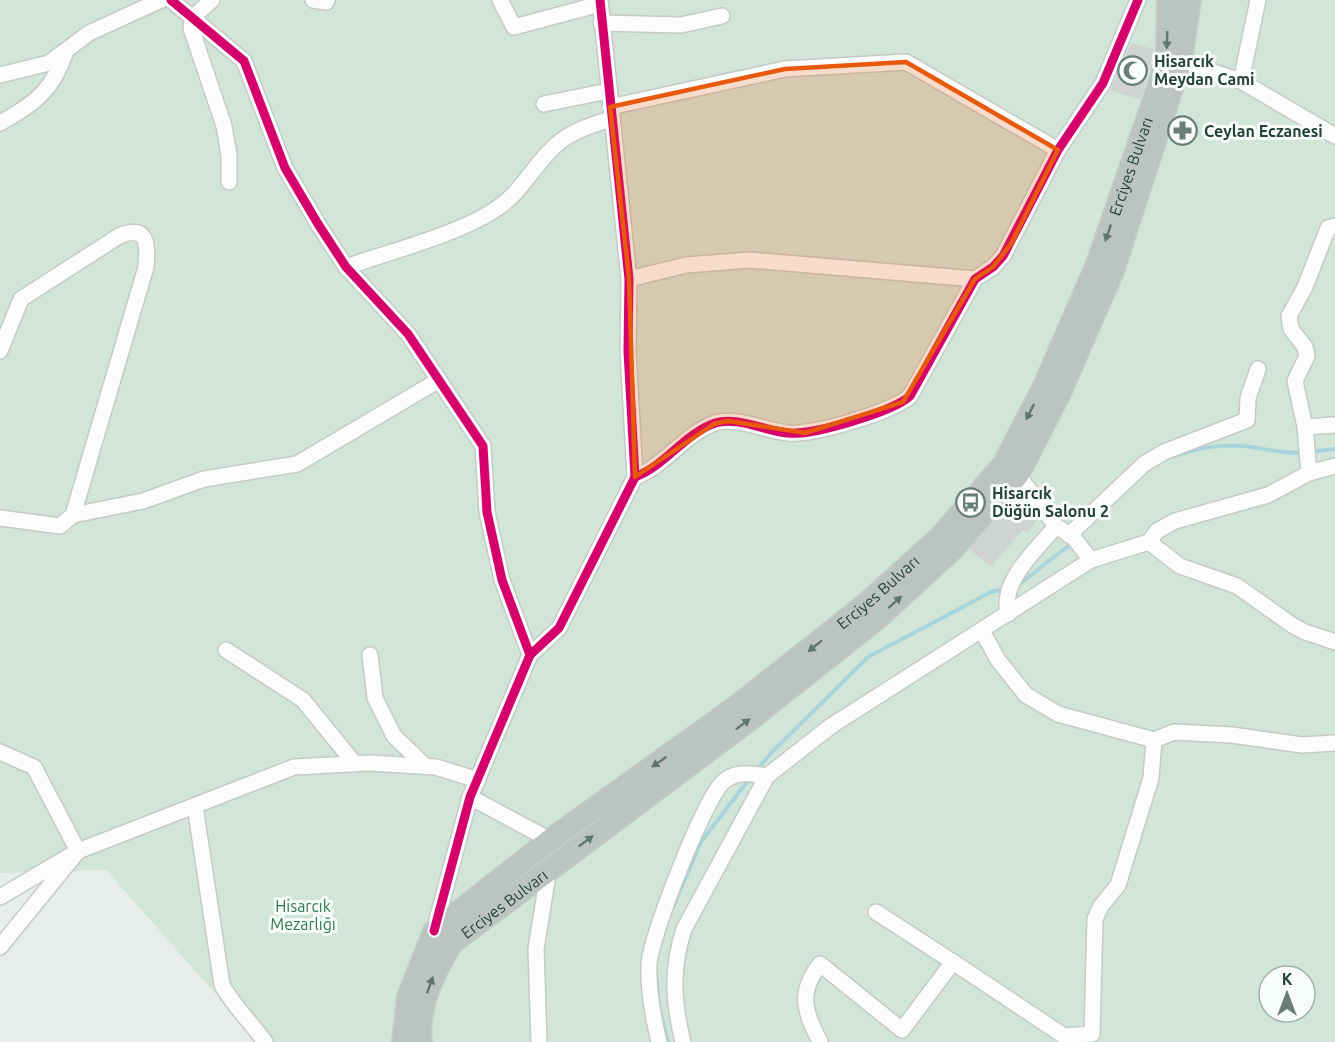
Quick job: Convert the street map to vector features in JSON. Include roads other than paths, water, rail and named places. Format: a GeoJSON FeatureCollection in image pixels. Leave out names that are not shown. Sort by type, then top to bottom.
{"type":"FeatureCollection","features":[{"type":"Feature","properties":{"kind":"highway","name":"Erciyes Bulvarı"},"geometry":{"type":"LineString","coordinates":[[403,1042],[408,997],[434,931],[550,840],[737,706],[866,604],[940,537],[1003,465],[1044,386],[1097,264],[1161,79],[1167,50],[1168,0]]}},
{"type":"Feature","properties":{"kind":"highway","name":"Erciyes Bulvarı"},"geometry":{"type":"LineString","coordinates":[[421,1042],[424,1001],[436,969],[452,943],[748,721],[878,618],[952,550],[1018,475],[1060,393],[1113,271],[1181,62],[1190,0]]}},
{"type":"Feature","properties":{"kind":"street"},"geometry":{"type":"LineString","coordinates":[[0,75],[49,63],[89,33],[161,0]]}},
{"type":"Feature","properties":{"kind":"street"},"geometry":{"type":"LineString","coordinates":[[171,0],[244,61],[285,168],[346,267],[408,334],[483,446],[487,512],[502,580],[530,655]]}},
{"type":"Feature","properties":{"kind":"street"},"geometry":{"type":"LineString","coordinates":[[212,0],[193,17],[191,33],[227,141],[229,182]]}},
{"type":"Feature","properties":{"kind":"street"},"geometry":{"type":"LineString","coordinates":[[313,0],[326,2],[327,0]]}},
{"type":"Feature","properties":{"kind":"street"},"geometry":{"type":"LineString","coordinates":[[434,931],[470,797],[530,655],[559,628],[635,477],[628,351],[629,279],[600,2],[514,27],[500,0]]}},
{"type":"Feature","properties":{"kind":"street"},"geometry":{"type":"LineString","coordinates":[[635,477],[646,472],[689,437],[714,424],[728,421],[787,433],[805,433],[896,406],[915,389],[975,279],[993,267],[1007,250],[1058,150],[1103,83],[1138,0]]}},
{"type":"Feature","properties":{"kind":"street"},"geometry":{"type":"LineString","coordinates":[[1241,81],[1258,0]]}},
{"type":"Feature","properties":{"kind":"street"},"geometry":{"type":"LineString","coordinates":[[601,23],[681,25],[722,16]]}},
{"type":"Feature","properties":{"kind":"street"},"geometry":{"type":"LineString","coordinates":[[0,123],[44,94],[58,74],[66,50]]}},
{"type":"Feature","properties":{"kind":"street"},"geometry":{"type":"LineString","coordinates":[[346,267],[465,225],[498,208],[526,183],[548,153],[566,137],[610,113],[785,69],[906,62],[1058,150]]}},
{"type":"Feature","properties":{"kind":"street"},"geometry":{"type":"LineString","coordinates":[[1181,62],[1241,81],[1335,136]]}},
{"type":"Feature","properties":{"kind":"street"},"geometry":{"type":"LineString","coordinates":[[544,104],[608,91]]}},
{"type":"Feature","properties":{"kind":"street"},"geometry":{"type":"LineString","coordinates":[[1308,461],[1305,428],[1295,381],[1307,356],[1305,347],[1291,329],[1289,316],[1305,287],[1328,228],[1335,226]]}},
{"type":"Feature","properties":{"kind":"street"},"geometry":{"type":"LineString","coordinates":[[0,351],[21,299],[118,236],[128,232],[139,233],[146,238],[148,245],[146,267],[73,515]]}},
{"type":"Feature","properties":{"kind":"street"},"geometry":{"type":"LineString","coordinates":[[629,279],[686,265],[750,260],[975,279]]}},
{"type":"Feature","properties":{"kind":"street"},"geometry":{"type":"LineString","coordinates":[[1071,536],[1144,464],[1164,452],[1247,420],[1248,398],[1258,369]]}},
{"type":"Feature","properties":{"kind":"street"},"geometry":{"type":"LineString","coordinates":[[0,518],[60,526],[73,515],[143,501],[204,479],[297,464],[439,380]]}},
{"type":"Feature","properties":{"kind":"street"},"geometry":{"type":"LineString","coordinates":[[1305,428],[1335,425]]}},
{"type":"Feature","properties":{"kind":"street"},"geometry":{"type":"LineString","coordinates":[[1308,461],[1335,466]]}},
{"type":"Feature","properties":{"kind":"street"},"geometry":{"type":"LineString","coordinates":[[659,1042],[650,993],[649,965],[652,939],[691,843],[717,790],[730,777],[758,775],[1008,614],[1088,555],[1149,542],[1157,531],[1175,521],[1268,495],[1308,461]]}},
{"type":"Feature","properties":{"kind":"street"},"geometry":{"type":"LineString","coordinates":[[1018,475],[1056,526],[1071,536],[1088,555]]}},
{"type":"Feature","properties":{"kind":"street"},"geometry":{"type":"LineString","coordinates":[[1008,614],[1009,588],[1056,526]]}},
{"type":"Feature","properties":{"kind":"street"},"geometry":{"type":"LineString","coordinates":[[1149,542],[1180,566],[1237,586],[1292,625],[1335,642]]}},
{"type":"Feature","properties":{"kind":"street"},"geometry":{"type":"LineString","coordinates":[[982,631],[998,660],[1026,695],[1058,714],[1154,740],[1174,732],[1232,735],[1302,745],[1335,743]]}},
{"type":"Feature","properties":{"kind":"street"},"geometry":{"type":"LineString","coordinates":[[226,650],[303,700],[355,764]]}},
{"type":"Feature","properties":{"kind":"street"},"geometry":{"type":"LineString","coordinates":[[370,655],[375,698],[389,727],[394,736],[425,766]]}},
{"type":"Feature","properties":{"kind":"street"},"geometry":{"type":"LineString","coordinates":[[876,912],[953,962],[1062,1039],[1092,1034],[1095,919],[1101,906],[1120,879],[1150,778],[1154,740]]}},
{"type":"Feature","properties":{"kind":"street"},"geometry":{"type":"LineString","coordinates":[[0,752],[34,767],[78,851]]}},
{"type":"Feature","properties":{"kind":"street"},"geometry":{"type":"LineString","coordinates":[[0,897],[78,851],[294,768],[355,764],[425,766],[436,767],[478,780]]}},
{"type":"Feature","properties":{"kind":"street"},"geometry":{"type":"LineString","coordinates":[[683,1042],[673,992],[677,950],[684,929],[758,775]]}},
{"type":"Feature","properties":{"kind":"street"},"geometry":{"type":"LineString","coordinates":[[470,797],[550,840]]}},
{"type":"Feature","properties":{"kind":"street"},"geometry":{"type":"LineString","coordinates":[[195,806],[222,985],[233,1006],[253,1025],[265,1042]]}},
{"type":"Feature","properties":{"kind":"street"},"geometry":{"type":"LineString","coordinates":[[0,947],[78,851]]}},
{"type":"Feature","properties":{"kind":"street"},"geometry":{"type":"LineString","coordinates":[[539,1042],[536,949],[549,868]]}},
{"type":"Feature","properties":{"kind":"street"},"geometry":{"type":"LineString","coordinates":[[820,1042],[806,1014],[805,1000],[807,987],[820,964],[902,1030],[953,962]]}},
{"type":"Feature","properties":{"kind":"waterway"},"geometry":{"type":"LineString","coordinates":[[1174,456],[1217,446],[1243,446],[1303,453]]}},
{"type":"Feature","properties":{"kind":"waterway"},"geometry":{"type":"LineString","coordinates":[[1310,452],[1335,449]]}},
{"type":"Feature","properties":{"kind":"waterway"},"geometry":{"type":"LineString","coordinates":[[1017,586],[1072,543]]}},
{"type":"Feature","properties":{"kind":"waterway"},"geometry":{"type":"LineString","coordinates":[[757,770],[771,753],[868,657],[991,592],[1006,589]]}},
{"type":"Feature","properties":{"kind":"waterway"},"geometry":{"type":"LineString","coordinates":[[673,907],[701,842],[750,778]]}},
{"type":"Feature","properties":{"kind":"waterway"},"geometry":{"type":"LineString","coordinates":[[656,972],[659,1007],[668,1042]]}},
{"type":"Feature","properties":{"kind":"place","name":"Hisarcık Meydan Cami"},"geometry":{"type":"Point","coordinates":[1133,70]}},
{"type":"Feature","properties":{"kind":"place","name":"Ceylan Eczanesi"},"geometry":{"type":"Point","coordinates":[1183,131]}},
{"type":"Feature","properties":{"kind":"place","name":"Hisarcık Düğün Salonu 2"},"geometry":{"type":"Point","coordinates":[971,502]}},
{"type":"Feature","properties":{"kind":"park label","name":"Hisarcık Mezarlığı"},"geometry":{"type":"Point","coordinates":[303,915]}}]}
